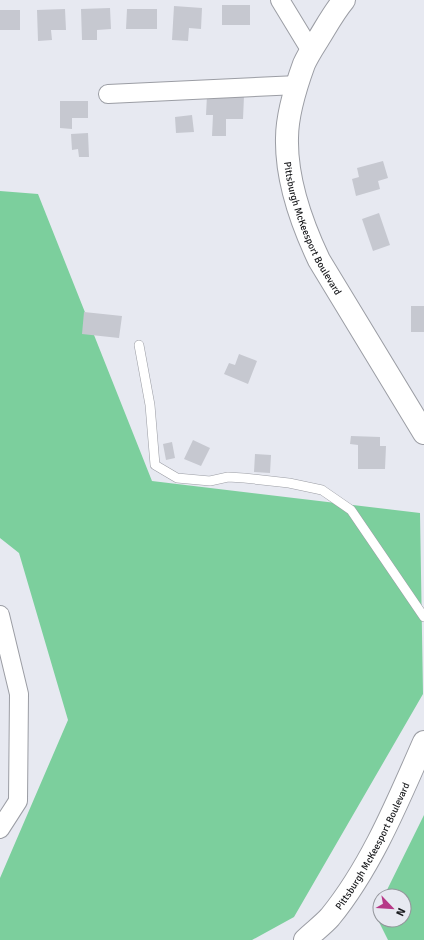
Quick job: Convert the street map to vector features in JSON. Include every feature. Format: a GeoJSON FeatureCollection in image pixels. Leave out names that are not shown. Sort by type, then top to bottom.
{"type":"FeatureCollection","features":[{"type":"Feature","properties":{"kind":"main road","name":"Pittsburgh McKeesport Boulevard"},"geometry":{"type":"LineString","coordinates":[[344,3],[304,63],[291,104],[287,138],[289,169],[298,209],[319,260],[419,414],[424,433]]}},
{"type":"Feature","properties":{"kind":"main road","name":"Pittsburgh McKeesport Boulevard"},"geometry":{"type":"LineString","coordinates":[[305,940],[329,917],[352,887],[376,844],[424,742]]}},
{"type":"Feature","properties":{"kind":"street"},"geometry":{"type":"LineString","coordinates":[[280,0],[311,51]]}},
{"type":"Feature","properties":{"kind":"street"},"geometry":{"type":"LineString","coordinates":[[108,94],[298,85]]}},
{"type":"Feature","properties":{"kind":"street"},"geometry":{"type":"LineString","coordinates":[[0,615],[2,633],[19,694],[18,801],[0,829]]}},
{"type":"Feature","properties":{"kind":"lane"},"geometry":{"type":"LineString","coordinates":[[139,345],[150,405],[155,465],[177,478],[210,481],[228,477],[244,478],[289,483],[322,490],[351,510],[424,617]]}},
{"type":"Feature","properties":{"kind":"green space"},"geometry":{"type":"Polygon","coordinates":[[[0,191],[38,194],[152,481],[420,513],[423,694],[294,917],[252,940],[0,940],[0,878],[68,720],[19,553],[0,538],[0,191]]]}},
{"type":"Feature","properties":{"kind":"green space"},"geometry":{"type":"Polygon","coordinates":[[[424,815],[424,940],[388,940],[382,928],[412,928],[412,888],[388,888],[424,815]]]}},
{"type":"Feature","properties":{"kind":"building"},"geometry":{"type":"Polygon","coordinates":[[[222,5],[250,5],[250,25],[222,25],[222,5]]]}},
{"type":"Feature","properties":{"kind":"building"},"geometry":{"type":"Polygon","coordinates":[[[174,6],[202,8],[201,29],[189,28],[188,41],[172,40],[174,6]]]}},
{"type":"Feature","properties":{"kind":"building"},"geometry":{"type":"Polygon","coordinates":[[[110,8],[111,29],[97,30],[97,40],[82,40],[81,9],[110,8]]]}},
{"type":"Feature","properties":{"kind":"building"},"geometry":{"type":"Polygon","coordinates":[[[65,9],[66,30],[51,30],[52,40],[38,41],[37,10],[65,9]]]}},
{"type":"Feature","properties":{"kind":"building"},"geometry":{"type":"Polygon","coordinates":[[[127,9],[157,9],[157,29],[126,29],[127,9]]]}},
{"type":"Feature","properties":{"kind":"building"},"geometry":{"type":"Polygon","coordinates":[[[0,10],[20,10],[20,30],[0,30],[0,10]]]}},
{"type":"Feature","properties":{"kind":"building"},"geometry":{"type":"Polygon","coordinates":[[[207,95],[244,96],[243,119],[226,119],[226,136],[212,136],[213,115],[206,115],[207,95]]]}},
{"type":"Feature","properties":{"kind":"building"},"geometry":{"type":"Polygon","coordinates":[[[60,101],[88,101],[88,118],[72,118],[72,129],[60,128],[60,101]]]}},
{"type":"Feature","properties":{"kind":"building"},"geometry":{"type":"Polygon","coordinates":[[[192,115],[194,132],[176,133],[175,117],[192,115]]]}},
{"type":"Feature","properties":{"kind":"building"},"geometry":{"type":"Polygon","coordinates":[[[88,133],[89,157],[79,157],[78,149],[72,150],[71,134],[88,133]]]}},
{"type":"Feature","properties":{"kind":"building"},"geometry":{"type":"Polygon","coordinates":[[[383,161],[388,178],[378,181],[380,189],[356,196],[352,179],[359,177],[357,168],[383,161]]]}},
{"type":"Feature","properties":{"kind":"building"},"geometry":{"type":"Polygon","coordinates":[[[379,213],[390,245],[373,251],[362,219],[379,213]]]}},
{"type":"Feature","properties":{"kind":"building"},"geometry":{"type":"Polygon","coordinates":[[[411,306],[424,306],[424,332],[411,332],[411,306]]]}},
{"type":"Feature","properties":{"kind":"building"},"geometry":{"type":"Polygon","coordinates":[[[84,312],[122,316],[119,338],[82,334],[84,312]]]}},
{"type":"Feature","properties":{"kind":"building"},"geometry":{"type":"Polygon","coordinates":[[[239,354],[257,361],[248,384],[224,374],[229,363],[235,365],[239,354]]]}},
{"type":"Feature","properties":{"kind":"building"},"geometry":{"type":"Polygon","coordinates":[[[351,436],[380,437],[380,446],[386,446],[385,469],[358,469],[358,445],[350,444],[351,436]]]}},
{"type":"Feature","properties":{"kind":"building"},"geometry":{"type":"Polygon","coordinates":[[[193,440],[210,448],[201,466],[184,459],[193,440]]]}},
{"type":"Feature","properties":{"kind":"building"},"geometry":{"type":"Polygon","coordinates":[[[172,442],[175,458],[166,460],[163,444],[172,442]]]}},
{"type":"Feature","properties":{"kind":"building"},"geometry":{"type":"Polygon","coordinates":[[[255,454],[271,455],[270,473],[254,472],[255,454]]]}}]}
